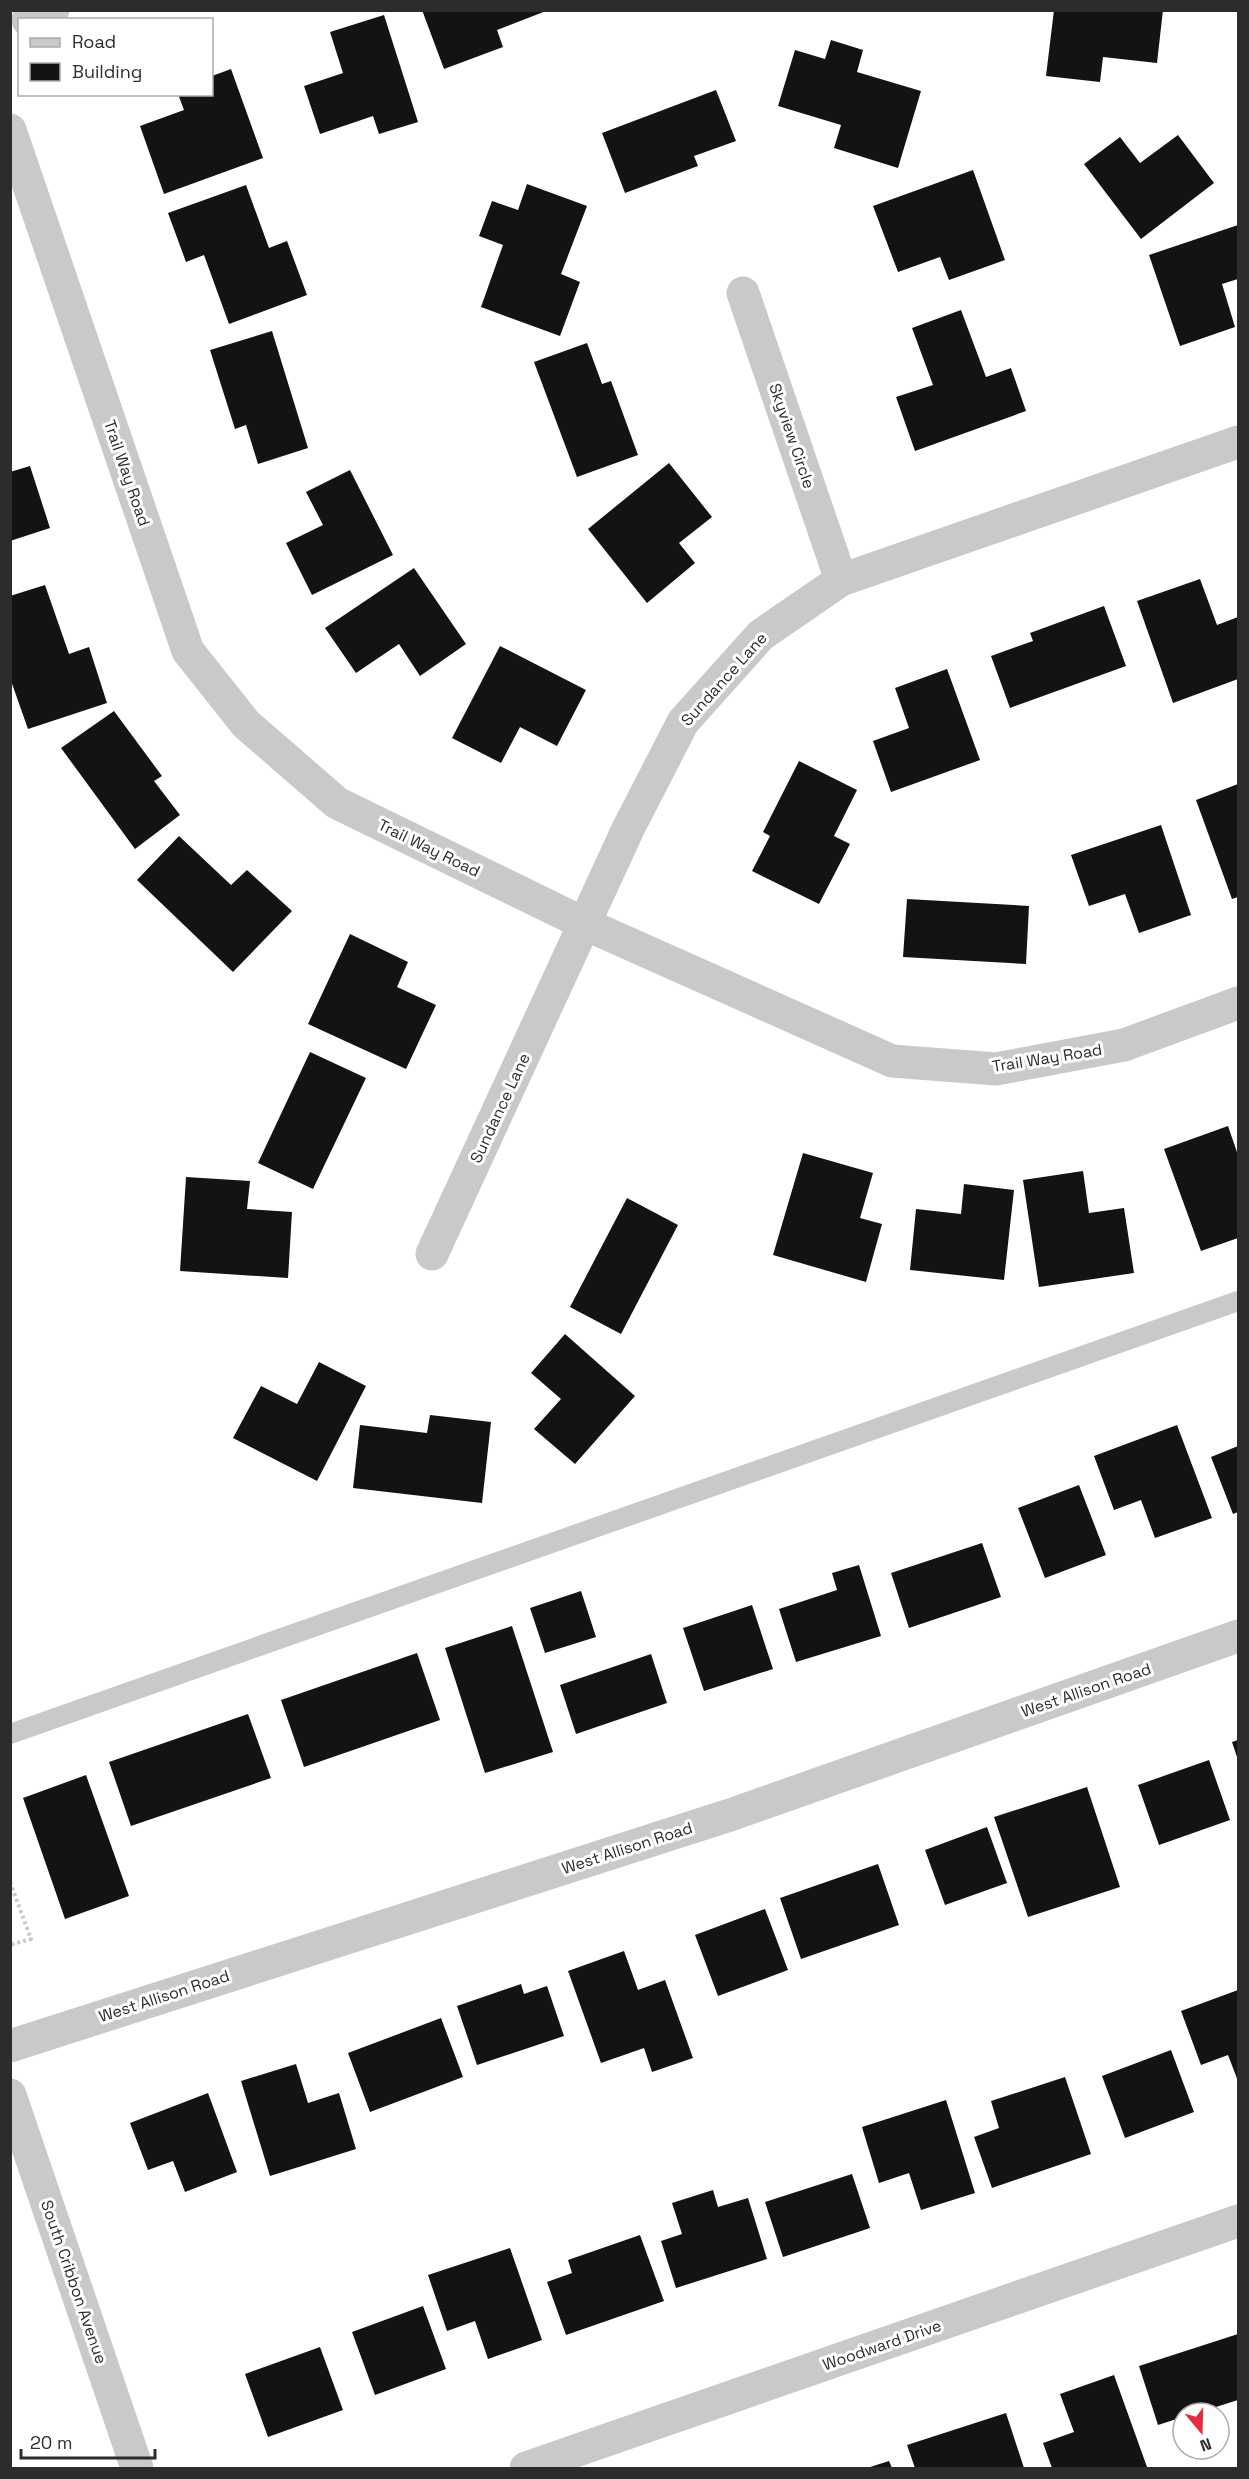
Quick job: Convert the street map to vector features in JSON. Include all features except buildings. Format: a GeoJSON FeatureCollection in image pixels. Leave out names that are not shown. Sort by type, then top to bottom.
{"type":"FeatureCollection","features":[{"type":"Feature","properties":{"kind":"street"},"geometry":{"type":"LineString","coordinates":[[33,18],[53,10]]}},
{"type":"Feature","properties":{"kind":"street","name":"Trail Way Road"},"geometry":{"type":"LineString","coordinates":[[10,130],[188,651],[246,724],[337,804],[585,924],[892,1061],[996,1069],[1124,1045],[1239,1004]]}},
{"type":"Feature","properties":{"kind":"street","name":"Skyview Circle"},"geometry":{"type":"LineString","coordinates":[[743,293],[841,580]]}},
{"type":"Feature","properties":{"kind":"street","name":"Sundance Lane"},"geometry":{"type":"LineString","coordinates":[[432,1254],[628,829],[683,722],[761,635],[841,580],[1239,442]]}},
{"type":"Feature","properties":{"kind":"street","name":"West Allison Road"},"geometry":{"type":"LineString","coordinates":[[10,2046],[730,1815],[1239,1636]]}},
{"type":"Feature","properties":{"kind":"street","name":"South Cribbon Avenue"},"geometry":{"type":"LineString","coordinates":[[10,2096],[137,2469]]}},
{"type":"Feature","properties":{"kind":"street","name":"Woodward Drive"},"geometry":{"type":"LineString","coordinates":[[526,2469],[1239,2221]]}},
{"type":"Feature","properties":{"kind":"lane"},"geometry":{"type":"LineString","coordinates":[[10,1734],[1239,1301]]}},
{"type":"Feature","properties":{"kind":"path"},"geometry":{"type":"LineString","coordinates":[[10,1882],[31,1939],[10,1945]]}}]}
